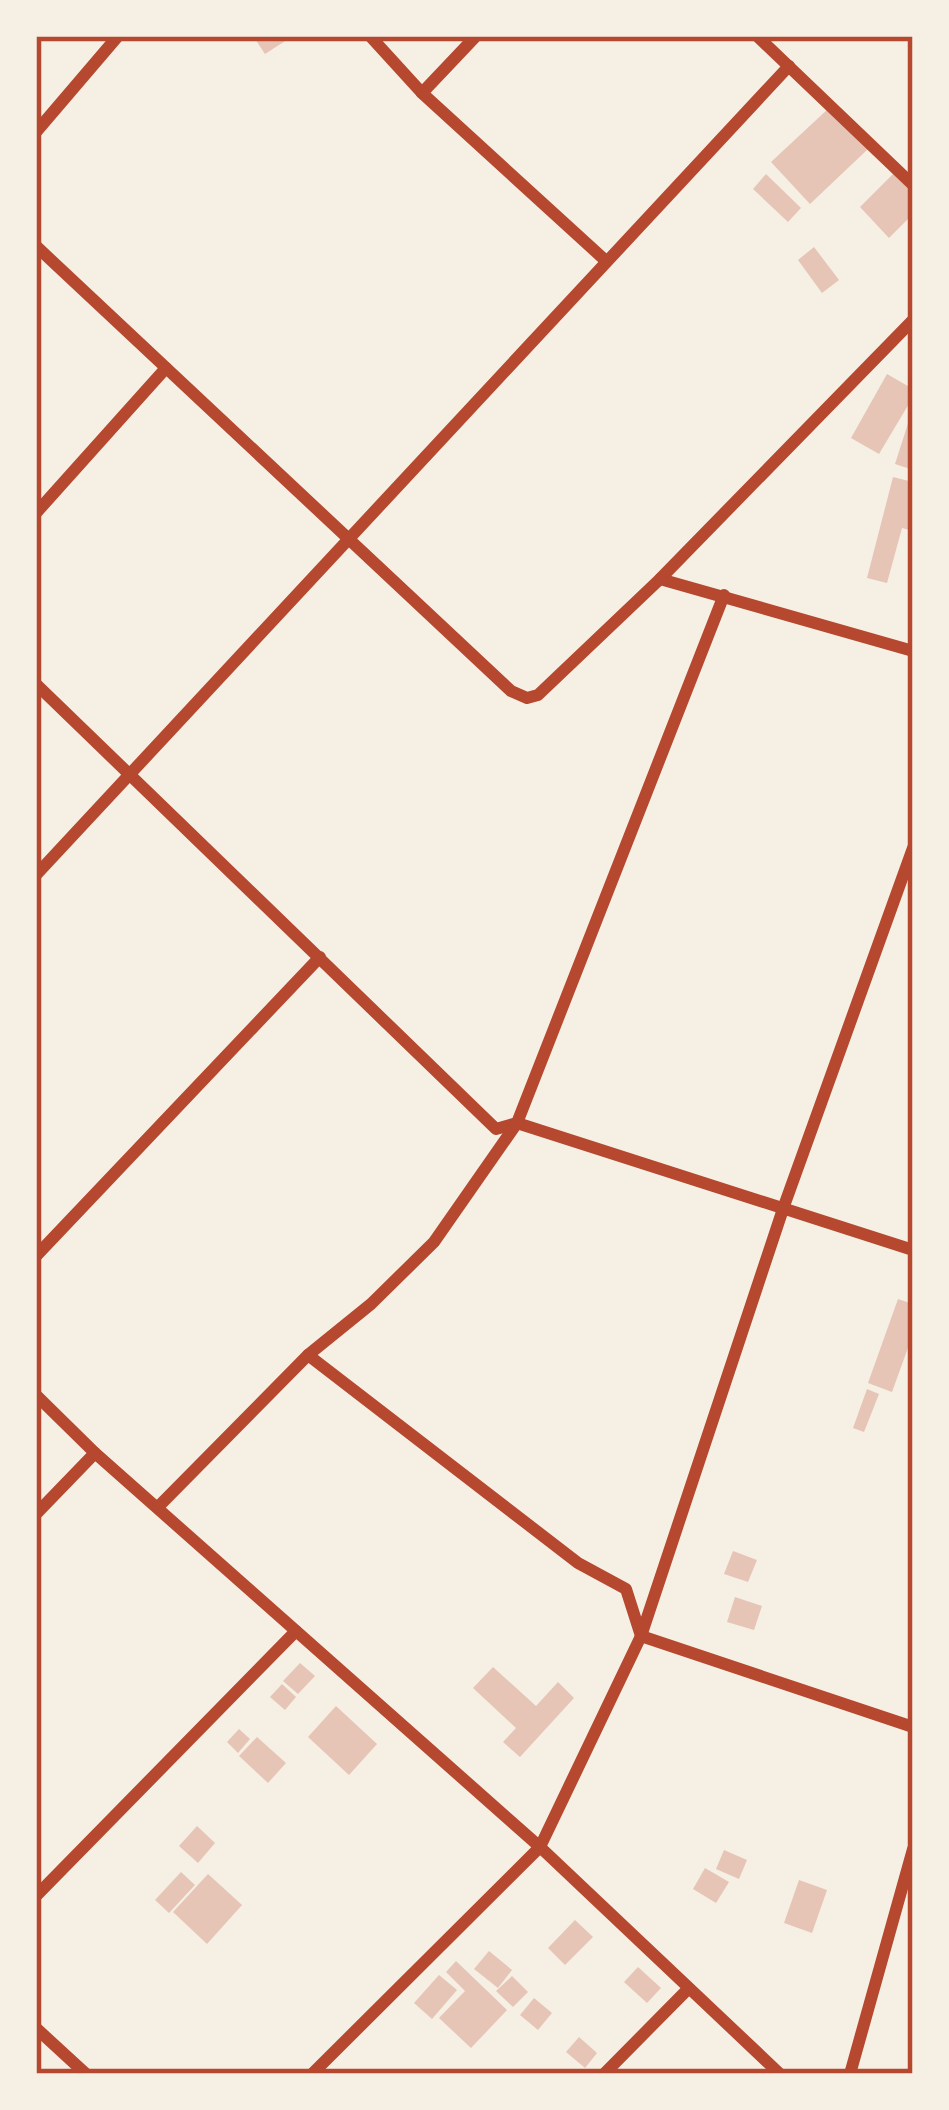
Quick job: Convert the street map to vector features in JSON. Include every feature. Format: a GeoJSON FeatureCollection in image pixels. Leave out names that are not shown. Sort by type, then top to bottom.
{"type":"FeatureCollection","features":[{"type":"Feature","properties":{"kind":"street"},"geometry":{"type":"LineString","coordinates":[[36,132],[118,36]]}},
{"type":"Feature","properties":{"kind":"street"},"geometry":{"type":"LineString","coordinates":[[370,36],[422,93],[606,261]]}},
{"type":"Feature","properties":{"kind":"street"},"geometry":{"type":"LineString","coordinates":[[422,93],[476,36]]}},
{"type":"Feature","properties":{"kind":"street"},"geometry":{"type":"LineString","coordinates":[[758,36],[913,185]]}},
{"type":"Feature","properties":{"kind":"street"},"geometry":{"type":"LineString","coordinates":[[36,875],[789,66]]}},
{"type":"Feature","properties":{"kind":"street"},"geometry":{"type":"LineString","coordinates":[[36,246],[512,692],[527,698],[538,694],[660,579],[913,320]]}},
{"type":"Feature","properties":{"kind":"street"},"geometry":{"type":"LineString","coordinates":[[36,512],[166,368]]}},
{"type":"Feature","properties":{"kind":"street"},"geometry":{"type":"LineString","coordinates":[[660,579],[913,651]]}},
{"type":"Feature","properties":{"kind":"street"},"geometry":{"type":"LineString","coordinates":[[158,1507],[308,1355],[371,1304],[434,1242],[517,1123],[724,596]]}},
{"type":"Feature","properties":{"kind":"street"},"geometry":{"type":"LineString","coordinates":[[36,684],[496,1129],[517,1123],[913,1250]]}},
{"type":"Feature","properties":{"kind":"street"},"geometry":{"type":"LineString","coordinates":[[312,2074],[540,1846],[641,1636],[784,1207],[913,848]]}},
{"type":"Feature","properties":{"kind":"street"},"geometry":{"type":"LineString","coordinates":[[36,1256],[320,957]]}},
{"type":"Feature","properties":{"kind":"street"},"geometry":{"type":"LineString","coordinates":[[308,1355],[578,1563],[626,1589],[641,1636]]}},
{"type":"Feature","properties":{"kind":"street"},"geometry":{"type":"LineString","coordinates":[[36,1395],[95,1453],[540,1846],[780,2074]]}},
{"type":"Feature","properties":{"kind":"street"},"geometry":{"type":"LineString","coordinates":[[36,1514],[95,1453]]}},
{"type":"Feature","properties":{"kind":"street"},"geometry":{"type":"LineString","coordinates":[[36,1896],[296,1631]]}},
{"type":"Feature","properties":{"kind":"street"},"geometry":{"type":"LineString","coordinates":[[641,1636],[913,1726]]}},
{"type":"Feature","properties":{"kind":"street"},"geometry":{"type":"LineString","coordinates":[[850,2074],[913,1849]]}},
{"type":"Feature","properties":{"kind":"street"},"geometry":{"type":"LineString","coordinates":[[604,2074],[688,1989]]}},
{"type":"Feature","properties":{"kind":"street"},"geometry":{"type":"LineString","coordinates":[[36,2028],[86,2074]]}},
{"type":"Feature","properties":{"kind":"building"},"geometry":{"type":"Polygon","coordinates":[[[253,36],[293,36],[265,54],[253,36]]]}},
{"type":"Feature","properties":{"kind":"building"},"geometry":{"type":"Polygon","coordinates":[[[829,108],[868,149],[810,204],[771,162],[829,108]]]}},
{"type":"Feature","properties":{"kind":"building"},"geometry":{"type":"Polygon","coordinates":[[[897,170],[913,186],[913,214],[889,238],[860,207],[897,170]]]}},
{"type":"Feature","properties":{"kind":"building"},"geometry":{"type":"Polygon","coordinates":[[[766,174],[801,208],[788,222],[753,189],[766,174]]]}},
{"type":"Feature","properties":{"kind":"building"},"geometry":{"type":"Polygon","coordinates":[[[814,247],[839,280],[822,293],[798,260],[814,247]]]}},
{"type":"Feature","properties":{"kind":"building"},"geometry":{"type":"Polygon","coordinates":[[[887,374],[913,389],[913,397],[879,454],[851,438],[887,374]]]}},
{"type":"Feature","properties":{"kind":"building"},"geometry":{"type":"Polygon","coordinates":[[[913,411],[913,470],[895,464],[913,411]]]}},
{"type":"Feature","properties":{"kind":"building"},"geometry":{"type":"Polygon","coordinates":[[[893,477],[913,482],[913,531],[902,528],[887,583],[867,578],[893,477]]]}},
{"type":"Feature","properties":{"kind":"building"},"geometry":{"type":"Polygon","coordinates":[[[898,1299],[913,1304],[913,1334],[892,1392],[868,1383],[898,1299]]]}},
{"type":"Feature","properties":{"kind":"building"},"geometry":{"type":"Polygon","coordinates":[[[867,1389],[879,1394],[864,1432],[853,1428],[867,1389]]]}},
{"type":"Feature","properties":{"kind":"building"},"geometry":{"type":"Polygon","coordinates":[[[733,1551],[757,1560],[748,1582],[724,1574],[733,1551]]]}},
{"type":"Feature","properties":{"kind":"building"},"geometry":{"type":"Polygon","coordinates":[[[735,1597],[762,1606],[754,1630],[727,1622],[735,1597]]]}},
{"type":"Feature","properties":{"kind":"building"},"geometry":{"type":"Polygon","coordinates":[[[300,1663],[315,1676],[298,1694],[283,1681],[300,1663]]]}},
{"type":"Feature","properties":{"kind":"building"},"geometry":{"type":"Polygon","coordinates":[[[493,1667],[536,1706],[558,1682],[574,1698],[520,1757],[503,1742],[516,1728],[473,1688],[493,1667]]]}},
{"type":"Feature","properties":{"kind":"building"},"geometry":{"type":"Polygon","coordinates":[[[282,1684],[296,1697],[285,1710],[270,1697],[282,1684]]]}},
{"type":"Feature","properties":{"kind":"building"},"geometry":{"type":"Polygon","coordinates":[[[336,1706],[377,1744],[349,1775],[308,1737],[336,1706]]]}},
{"type":"Feature","properties":{"kind":"building"},"geometry":{"type":"Polygon","coordinates":[[[239,1729],[250,1739],[238,1753],[227,1742],[239,1729]]]}},
{"type":"Feature","properties":{"kind":"building"},"geometry":{"type":"Polygon","coordinates":[[[257,1737],[286,1763],[268,1783],[239,1756],[257,1737]]]}},
{"type":"Feature","properties":{"kind":"building"},"geometry":{"type":"Polygon","coordinates":[[[197,1826],[215,1843],[198,1863],[179,1846],[197,1826]]]}},
{"type":"Feature","properties":{"kind":"building"},"geometry":{"type":"Polygon","coordinates":[[[724,1850],[747,1860],[739,1879],[716,1869],[724,1850]]]}},
{"type":"Feature","properties":{"kind":"building"},"geometry":{"type":"Polygon","coordinates":[[[705,1868],[729,1882],[716,1903],[693,1889],[705,1868]]]}},
{"type":"Feature","properties":{"kind":"building"},"geometry":{"type":"Polygon","coordinates":[[[181,1872],[195,1885],[169,1913],[155,1900],[181,1872]]]}},
{"type":"Feature","properties":{"kind":"building"},"geometry":{"type":"Polygon","coordinates":[[[208,1874],[242,1905],[207,1944],[173,1912],[208,1874]]]}},
{"type":"Feature","properties":{"kind":"building"},"geometry":{"type":"Polygon","coordinates":[[[799,1880],[827,1890],[812,1933],[784,1923],[799,1880]]]}},
{"type":"Feature","properties":{"kind":"building"},"geometry":{"type":"Polygon","coordinates":[[[575,1920],[593,1937],[565,1965],[548,1948],[575,1920]]]}},
{"type":"Feature","properties":{"kind":"building"},"geometry":{"type":"Polygon","coordinates":[[[489,1951],[512,1970],[498,1988],[474,1969],[489,1951]]]}},
{"type":"Feature","properties":{"kind":"building"},"geometry":{"type":"Polygon","coordinates":[[[456,1961],[507,2010],[471,2048],[439,2018],[465,1991],[446,1972],[456,1961]]]}},
{"type":"Feature","properties":{"kind":"building"},"geometry":{"type":"Polygon","coordinates":[[[638,1967],[661,1988],[647,2003],[624,1982],[638,1967]]]}},
{"type":"Feature","properties":{"kind":"building"},"geometry":{"type":"Polygon","coordinates":[[[439,1975],[457,1990],[432,2019],[414,2003],[439,1975]]]}},
{"type":"Feature","properties":{"kind":"building"},"geometry":{"type":"Polygon","coordinates":[[[512,1976],[528,1992],[513,2007],[496,1991],[512,1976]]]}},
{"type":"Feature","properties":{"kind":"building"},"geometry":{"type":"Polygon","coordinates":[[[534,1998],[552,2013],[538,2030],[520,2015],[534,1998]]]}},
{"type":"Feature","properties":{"kind":"building"},"geometry":{"type":"Polygon","coordinates":[[[579,2037],[597,2053],[585,2068],[566,2052],[579,2037]]]}}]}
